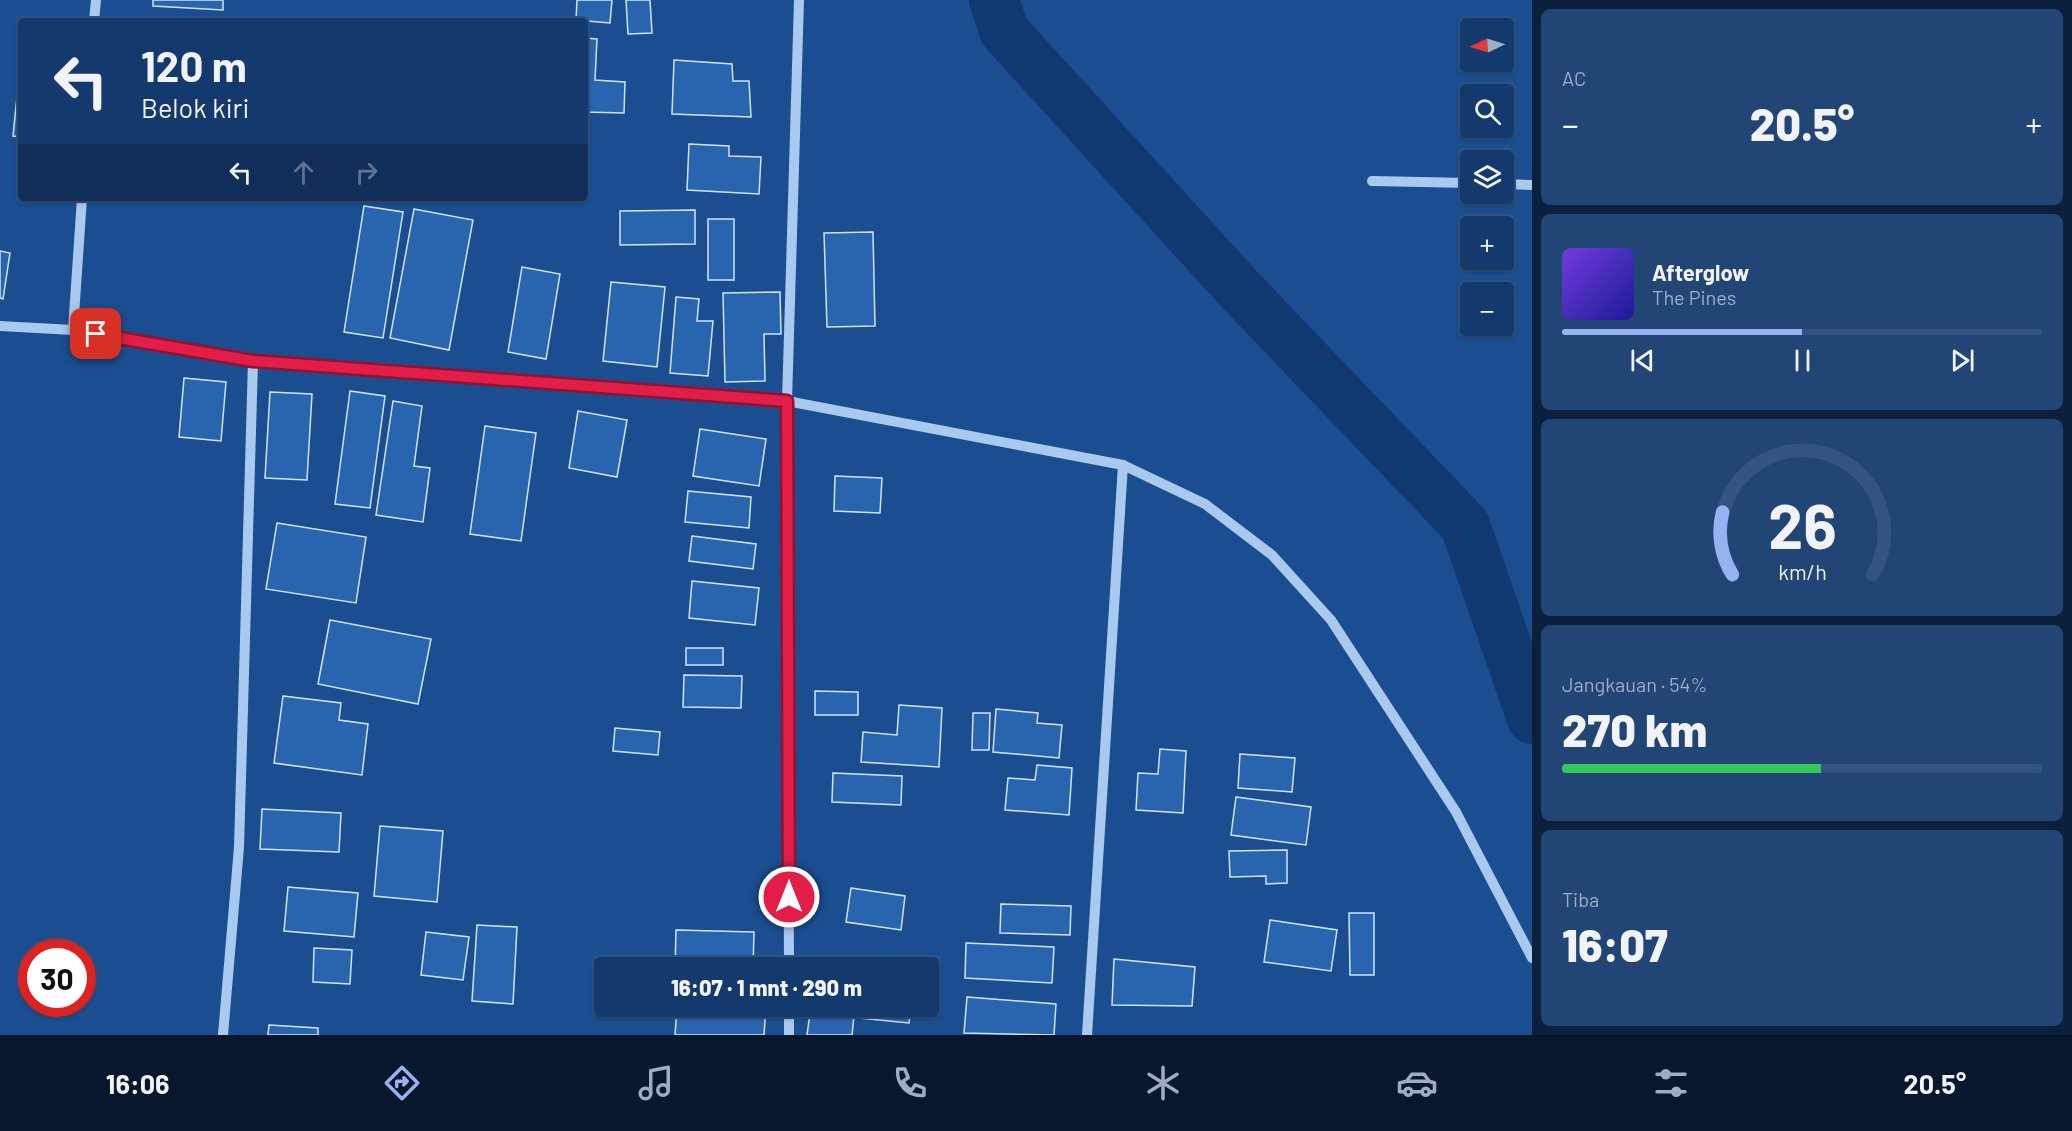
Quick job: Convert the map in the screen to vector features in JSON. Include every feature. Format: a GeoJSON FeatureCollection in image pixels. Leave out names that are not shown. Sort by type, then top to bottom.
{"type":"FeatureCollection","features":[{"type":"Feature","properties":{"kind":"street"},"geometry":{"type":"LineString","coordinates":[[94,18],[96,0]]}},
{"type":"Feature","properties":{"kind":"street"},"geometry":{"type":"LineString","coordinates":[[789,957],[787,401],[799,0]]}},
{"type":"Feature","properties":{"kind":"street"},"geometry":{"type":"LineString","coordinates":[[1372,181],[1460,183]]}},
{"type":"Feature","properties":{"kind":"street"},"geometry":{"type":"LineString","coordinates":[[1514,184],[1532,185]]}},
{"type":"Feature","properties":{"kind":"street"},"geometry":{"type":"LineString","coordinates":[[74,330],[82,201]]}},
{"type":"Feature","properties":{"kind":"street"},"geometry":{"type":"LineString","coordinates":[[0,326],[74,330],[253,361],[787,401],[1123,465],[1205,504],[1272,555],[1331,620],[1456,812],[1532,958]]}},
{"type":"Feature","properties":{"kind":"street"},"geometry":{"type":"LineString","coordinates":[[223,1035],[239,848],[253,361]]}},
{"type":"Feature","properties":{"kind":"street"},"geometry":{"type":"LineString","coordinates":[[1087,1035],[1123,465]]}},
{"type":"Feature","properties":{"kind":"street"},"geometry":{"type":"LineString","coordinates":[[789,1017],[789,1035]]}},
{"type":"Feature","properties":{"kind":"building"},"geometry":{"type":"Polygon","coordinates":[[[153,0],[223,0],[223,10],[153,6],[153,0]]]}},
{"type":"Feature","properties":{"kind":"building"},"geometry":{"type":"Polygon","coordinates":[[[577,0],[612,0],[610,23],[576,18],[577,0]]]}},
{"type":"Feature","properties":{"kind":"building"},"geometry":{"type":"Polygon","coordinates":[[[626,0],[650,0],[652,33],[628,34],[626,0]]]}},
{"type":"Feature","properties":{"kind":"building"},"geometry":{"type":"Polygon","coordinates":[[[588,38],[597,39],[595,80],[625,82],[624,113],[588,112],[588,38]]]}},
{"type":"Feature","properties":{"kind":"building"},"geometry":{"type":"Polygon","coordinates":[[[674,60],[732,64],[733,81],[749,81],[751,117],[672,114],[674,60]]]}},
{"type":"Feature","properties":{"kind":"building"},"geometry":{"type":"Polygon","coordinates":[[[18,87],[18,137],[13,136],[18,87]]]}},
{"type":"Feature","properties":{"kind":"building"},"geometry":{"type":"Polygon","coordinates":[[[689,144],[729,146],[729,156],[761,157],[759,194],[687,190],[689,144]]]}},
{"type":"Feature","properties":{"kind":"building"},"geometry":{"type":"Polygon","coordinates":[[[364,206],[403,212],[383,338],[344,332],[364,206]]]}},
{"type":"Feature","properties":{"kind":"building"},"geometry":{"type":"Polygon","coordinates":[[[414,209],[473,220],[449,350],[390,338],[414,209]]]}},
{"type":"Feature","properties":{"kind":"building"},"geometry":{"type":"Polygon","coordinates":[[[695,210],[695,244],[620,245],[620,211],[695,210]]]}},
{"type":"Feature","properties":{"kind":"building"},"geometry":{"type":"Polygon","coordinates":[[[708,219],[734,219],[734,280],[708,280],[708,219]]]}},
{"type":"Feature","properties":{"kind":"building"},"geometry":{"type":"Polygon","coordinates":[[[873,232],[875,326],[827,327],[824,233],[873,232]]]}},
{"type":"Feature","properties":{"kind":"building"},"geometry":{"type":"Polygon","coordinates":[[[0,251],[10,253],[3,299],[0,298],[0,251]]]}},
{"type":"Feature","properties":{"kind":"building"},"geometry":{"type":"Polygon","coordinates":[[[522,267],[560,274],[546,359],[508,352],[522,267]]]}},
{"type":"Feature","properties":{"kind":"building"},"geometry":{"type":"Polygon","coordinates":[[[611,282],[665,287],[657,367],[603,361],[611,282]]]}},
{"type":"Feature","properties":{"kind":"building"},"geometry":{"type":"Polygon","coordinates":[[[780,292],[781,334],[764,334],[765,381],[725,382],[723,293],[780,292]]]}},
{"type":"Feature","properties":{"kind":"building"},"geometry":{"type":"Polygon","coordinates":[[[676,297],[699,299],[697,321],[713,321],[708,376],[670,373],[676,297]]]}},
{"type":"Feature","properties":{"kind":"building"},"geometry":{"type":"Polygon","coordinates":[[[184,378],[226,382],[221,441],[179,437],[184,378]]]}},
{"type":"Feature","properties":{"kind":"building"},"geometry":{"type":"Polygon","coordinates":[[[350,391],[385,396],[370,508],[335,504],[350,391]]]}},
{"type":"Feature","properties":{"kind":"building"},"geometry":{"type":"Polygon","coordinates":[[[270,392],[312,394],[307,480],[265,478],[270,392]]]}},
{"type":"Feature","properties":{"kind":"building"},"geometry":{"type":"Polygon","coordinates":[[[393,401],[422,406],[414,466],[430,468],[423,522],[376,515],[393,401]]]}},
{"type":"Feature","properties":{"kind":"building"},"geometry":{"type":"Polygon","coordinates":[[[578,411],[627,420],[617,477],[569,468],[578,411]]]}},
{"type":"Feature","properties":{"kind":"building"},"geometry":{"type":"Polygon","coordinates":[[[485,426],[536,433],[521,541],[470,534],[485,426]]]}},
{"type":"Feature","properties":{"kind":"building"},"geometry":{"type":"Polygon","coordinates":[[[700,429],[766,439],[759,486],[693,476],[700,429]]]}},
{"type":"Feature","properties":{"kind":"building"},"geometry":{"type":"Polygon","coordinates":[[[835,476],[882,478],[880,513],[834,511],[835,476]]]}},
{"type":"Feature","properties":{"kind":"building"},"geometry":{"type":"Polygon","coordinates":[[[688,491],[751,497],[749,528],[685,522],[688,491]]]}},
{"type":"Feature","properties":{"kind":"building"},"geometry":{"type":"Polygon","coordinates":[[[277,523],[366,537],[356,603],[266,589],[277,523]]]}},
{"type":"Feature","properties":{"kind":"building"},"geometry":{"type":"Polygon","coordinates":[[[692,536],[756,544],[753,569],[689,561],[692,536]]]}},
{"type":"Feature","properties":{"kind":"building"},"geometry":{"type":"Polygon","coordinates":[[[692,581],[759,588],[755,625],[689,618],[692,581]]]}},
{"type":"Feature","properties":{"kind":"building"},"geometry":{"type":"Polygon","coordinates":[[[330,620],[431,639],[418,704],[318,684],[330,620]]]}},
{"type":"Feature","properties":{"kind":"building"},"geometry":{"type":"Polygon","coordinates":[[[686,648],[723,648],[723,665],[686,665],[686,648]]]}},
{"type":"Feature","properties":{"kind":"building"},"geometry":{"type":"Polygon","coordinates":[[[684,675],[742,676],[741,708],[683,707],[684,675]]]}},
{"type":"Feature","properties":{"kind":"building"},"geometry":{"type":"Polygon","coordinates":[[[815,691],[858,692],[858,715],[815,715],[815,691]]]}},
{"type":"Feature","properties":{"kind":"building"},"geometry":{"type":"Polygon","coordinates":[[[283,696],[341,703],[339,720],[368,724],[362,775],[274,763],[283,696]]]}},
{"type":"Feature","properties":{"kind":"building"},"geometry":{"type":"Polygon","coordinates":[[[899,705],[942,708],[939,767],[861,762],[863,732],[897,735],[899,705]]]}},
{"type":"Feature","properties":{"kind":"building"},"geometry":{"type":"Polygon","coordinates":[[[996,709],[1038,713],[1037,723],[1062,725],[1059,758],[993,752],[996,709]]]}},
{"type":"Feature","properties":{"kind":"building"},"geometry":{"type":"Polygon","coordinates":[[[973,713],[990,713],[989,750],[972,750],[973,713]]]}},
{"type":"Feature","properties":{"kind":"building"},"geometry":{"type":"Polygon","coordinates":[[[615,728],[660,732],[658,755],[613,751],[615,728]]]}},
{"type":"Feature","properties":{"kind":"building"},"geometry":{"type":"Polygon","coordinates":[[[1160,749],[1186,751],[1183,813],[1136,810],[1138,773],[1158,774],[1160,749]]]}},
{"type":"Feature","properties":{"kind":"building"},"geometry":{"type":"Polygon","coordinates":[[[1240,754],[1295,758],[1292,792],[1238,788],[1240,754]]]}},
{"type":"Feature","properties":{"kind":"building"},"geometry":{"type":"Polygon","coordinates":[[[1037,765],[1072,768],[1069,815],[1005,810],[1008,778],[1035,780],[1037,765]]]}},
{"type":"Feature","properties":{"kind":"building"},"geometry":{"type":"Polygon","coordinates":[[[833,773],[902,776],[901,805],[832,802],[833,773]]]}},
{"type":"Feature","properties":{"kind":"building"},"geometry":{"type":"Polygon","coordinates":[[[1236,797],[1311,807],[1306,845],[1231,835],[1236,797]]]}},
{"type":"Feature","properties":{"kind":"building"},"geometry":{"type":"Polygon","coordinates":[[[262,809],[341,813],[339,852],[260,849],[262,809]]]}},
{"type":"Feature","properties":{"kind":"building"},"geometry":{"type":"Polygon","coordinates":[[[380,826],[443,831],[437,902],[374,896],[380,826]]]}},
{"type":"Feature","properties":{"kind":"building"},"geometry":{"type":"Polygon","coordinates":[[[1287,850],[1287,883],[1266,884],[1266,876],[1230,877],[1229,851],[1287,850]]]}},
{"type":"Feature","properties":{"kind":"building"},"geometry":{"type":"Polygon","coordinates":[[[288,887],[358,893],[354,937],[284,931],[288,887]]]}},
{"type":"Feature","properties":{"kind":"building"},"geometry":{"type":"Polygon","coordinates":[[[851,888],[905,896],[901,930],[846,922],[851,888]]]}},
{"type":"Feature","properties":{"kind":"building"},"geometry":{"type":"Polygon","coordinates":[[[1001,904],[1071,906],[1070,935],[1000,933],[1001,904]]]}},
{"type":"Feature","properties":{"kind":"building"},"geometry":{"type":"Polygon","coordinates":[[[1349,913],[1374,913],[1374,975],[1350,975],[1349,913]]]}},
{"type":"Feature","properties":{"kind":"building"},"geometry":{"type":"Polygon","coordinates":[[[1270,920],[1337,930],[1331,971],[1264,962],[1270,920]]]}},
{"type":"Feature","properties":{"kind":"building"},"geometry":{"type":"Polygon","coordinates":[[[477,925],[517,927],[513,1004],[472,1001],[477,925]]]}},
{"type":"Feature","properties":{"kind":"building"},"geometry":{"type":"Polygon","coordinates":[[[676,930],[754,932],[753,957],[675,957],[676,930]]]}},
{"type":"Feature","properties":{"kind":"building"},"geometry":{"type":"Polygon","coordinates":[[[426,932],[469,937],[463,980],[421,975],[426,932]]]}},
{"type":"Feature","properties":{"kind":"building"},"geometry":{"type":"Polygon","coordinates":[[[966,943],[1054,947],[1052,983],[965,978],[966,943]]]}},
{"type":"Feature","properties":{"kind":"building"},"geometry":{"type":"Polygon","coordinates":[[[314,948],[352,950],[350,984],[313,982],[314,948]]]}},
{"type":"Feature","properties":{"kind":"building"},"geometry":{"type":"Polygon","coordinates":[[[1114,959],[1195,967],[1192,1006],[1112,1005],[1114,959]]]}},
{"type":"Feature","properties":{"kind":"building"},"geometry":{"type":"Polygon","coordinates":[[[967,997],[1056,1004],[1054,1035],[964,1033],[967,997]]]}},
{"type":"Feature","properties":{"kind":"building"},"geometry":{"type":"Polygon","coordinates":[[[676,1017],[765,1017],[764,1035],[675,1035],[676,1017]]]}},
{"type":"Feature","properties":{"kind":"building"},"geometry":{"type":"Polygon","coordinates":[[[809,1017],[854,1017],[852,1035],[807,1035],[809,1017]]]}},
{"type":"Feature","properties":{"kind":"building"},"geometry":{"type":"Polygon","coordinates":[[[859,1017],[910,1017],[909,1023],[859,1017]]]}},
{"type":"Feature","properties":{"kind":"building"},"geometry":{"type":"Polygon","coordinates":[[[269,1025],[318,1028],[318,1035],[268,1035],[269,1025]]]}},
{"type":"Feature","properties":{"kind":"waterway"},"geometry":{"type":"LineString","coordinates":[[994,0],[1004,31],[1240,290],[1465,525],[1532,719]]}},
{"type":"Feature","properties":{"kind":"route"},"geometry":{"type":"LineString","coordinates":[[96,334],[253,361],[787,401],[789,897]]}}]}
